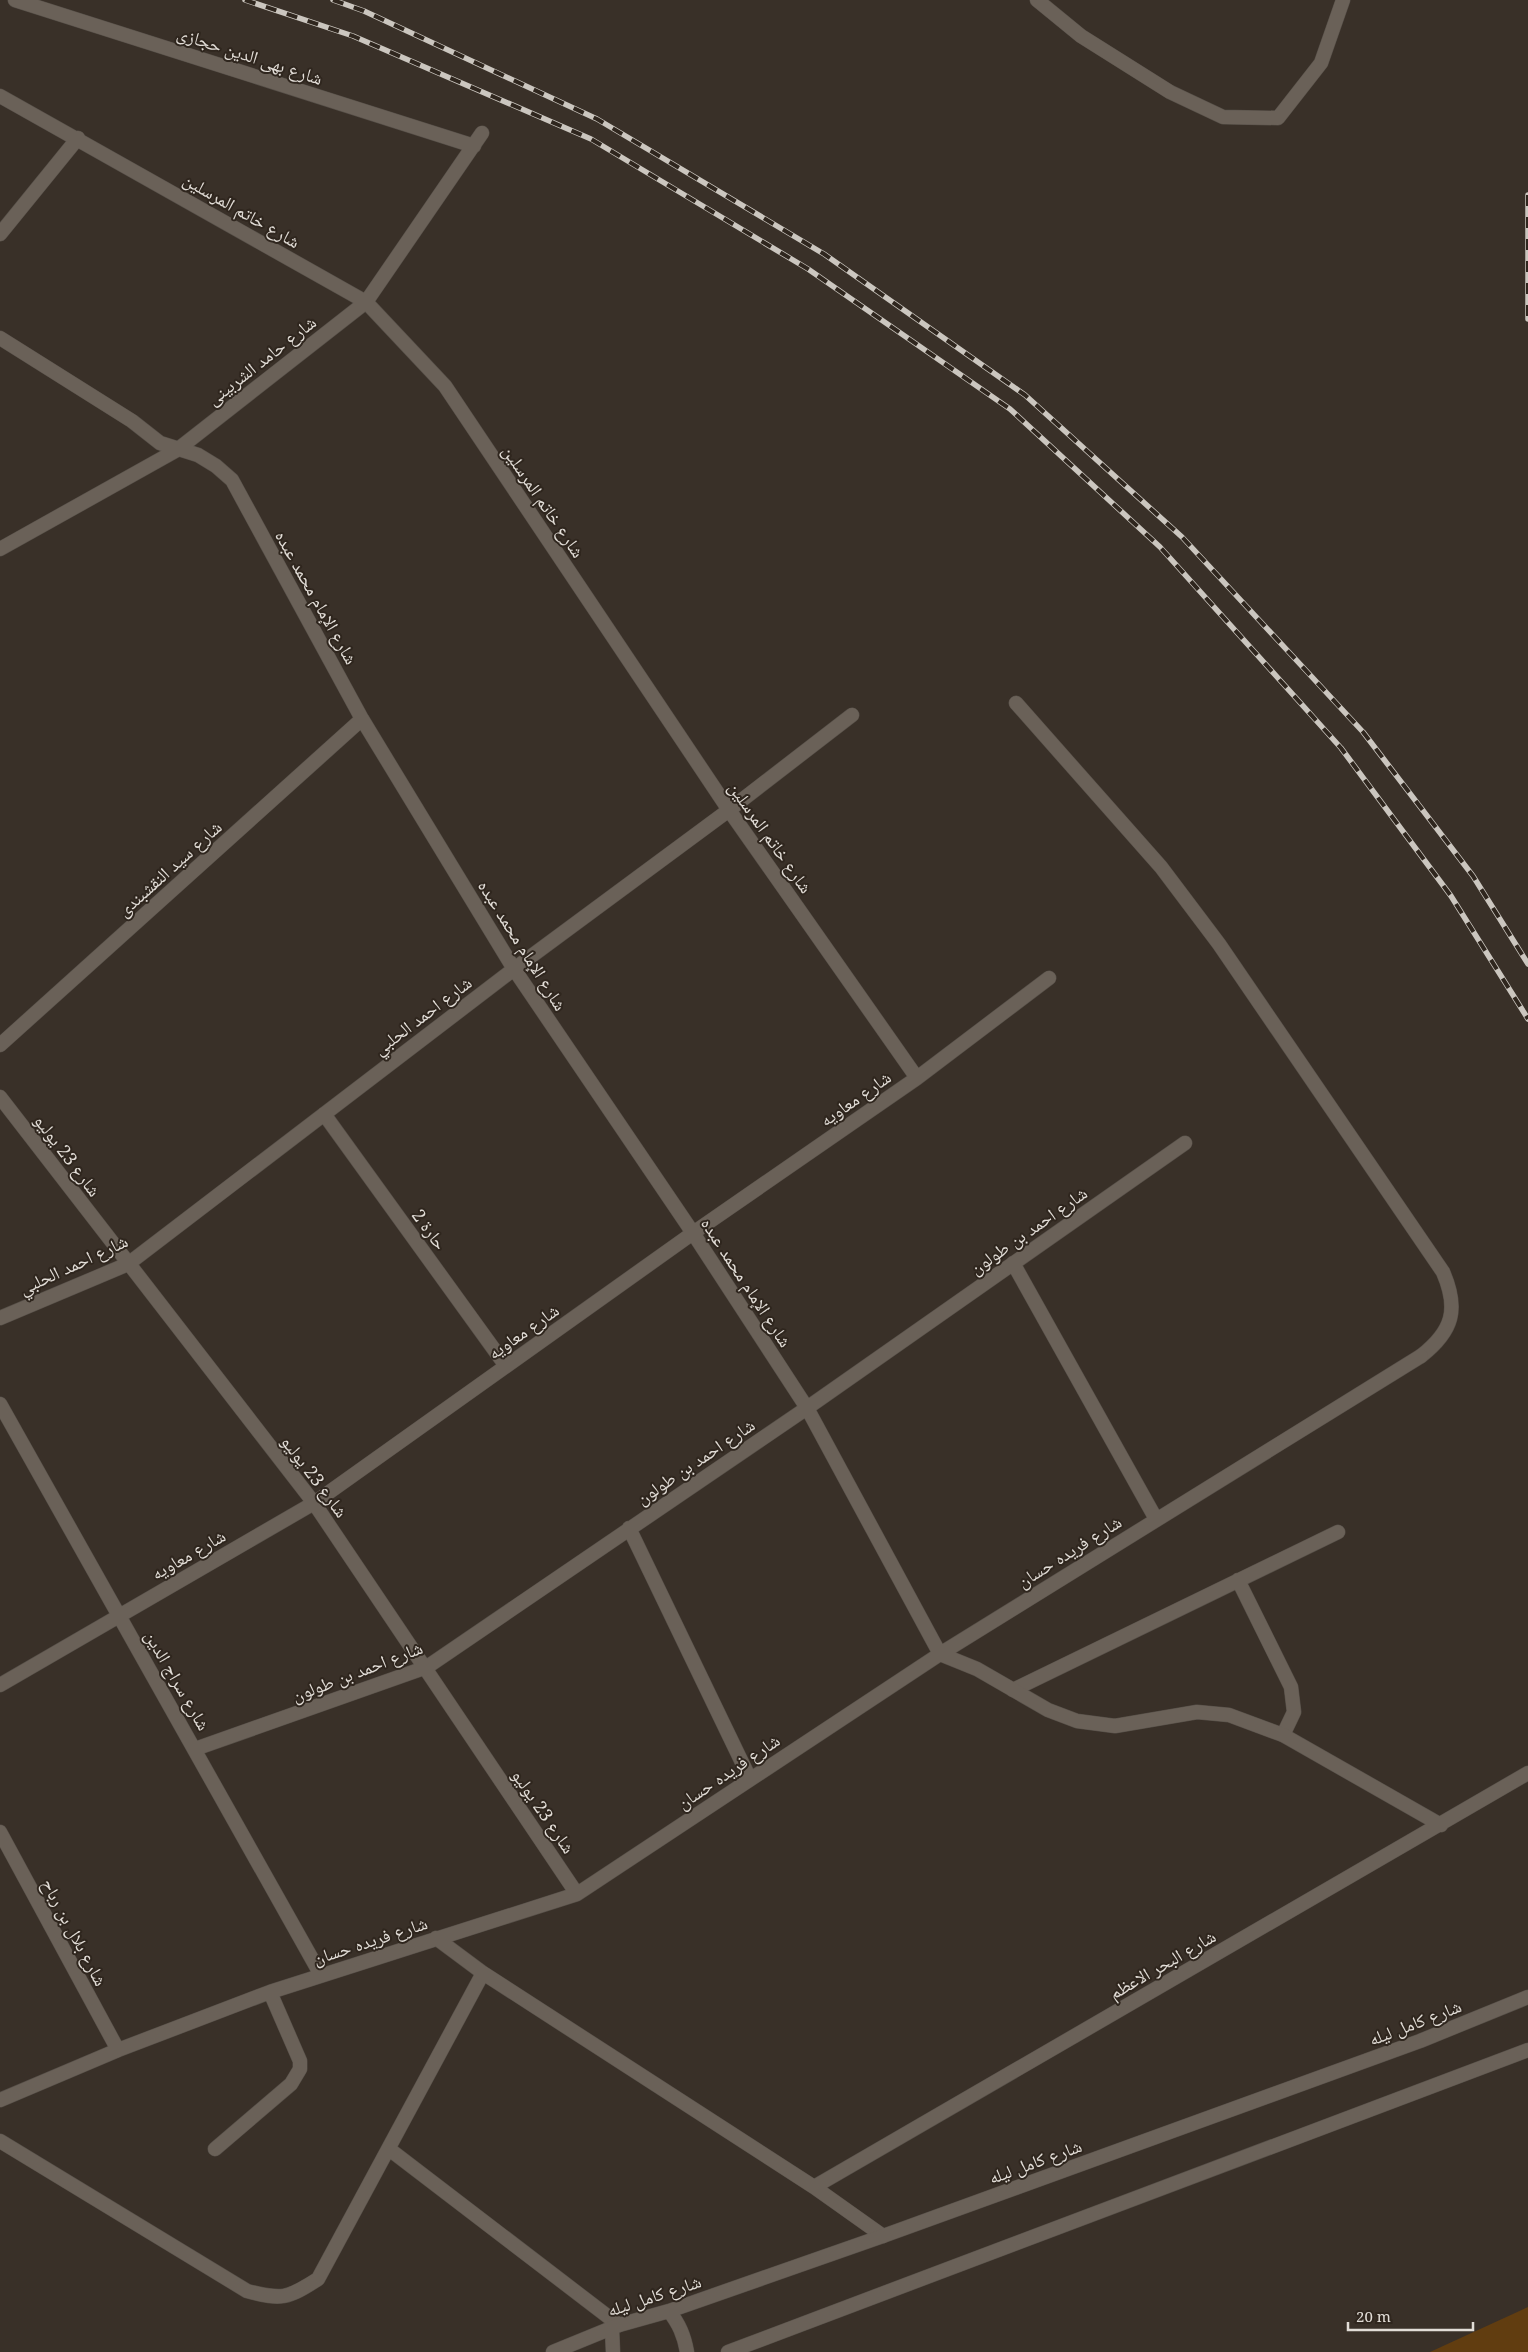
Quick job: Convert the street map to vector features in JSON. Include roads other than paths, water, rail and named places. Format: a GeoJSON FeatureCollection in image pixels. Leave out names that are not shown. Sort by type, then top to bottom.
{"type":"FeatureCollection","features":[{"type":"Feature","properties":{"kind":"street","name":"شارع بهى الدين حجازى"},"geometry":{"type":"LineString","coordinates":[[15,0],[474,146]]}},
{"type":"Feature","properties":{"kind":"street"},"geometry":{"type":"LineString","coordinates":[[1038,0],[1081,36],[1170,92],[1223,117],[1278,118],[1321,63],[1343,0]]}},
{"type":"Feature","properties":{"kind":"street","name":"شارع خاتم المرسلين"},"geometry":{"type":"LineString","coordinates":[[0,96],[78,138],[366,302],[445,386],[729,810],[917,1078]]}},
{"type":"Feature","properties":{"kind":"street","name":"شارع حامد الشربينى"},"geometry":{"type":"LineString","coordinates":[[0,549],[177,450],[366,302],[482,133]]}},
{"type":"Feature","properties":{"kind":"street"},"geometry":{"type":"LineString","coordinates":[[0,234],[78,138]]}},
{"type":"Feature","properties":{"kind":"street","name":"شارع الإمام محمد عبده"},"geometry":{"type":"LineString","coordinates":[[0,338],[132,421],[160,443],[177,450],[198,455],[216,466],[232,480],[362,719],[514,968],[693,1233],[806,1408],[940,1654]]}},
{"type":"Feature","properties":{"kind":"street","name":"شارع فريده حسان"},"geometry":{"type":"LineString","coordinates":[[0,2100],[118,2050],[270,1992],[577,1894],[940,1654],[1421,1356],[1437,1344],[1448,1328],[1453,1309],[1451,1290],[1443,1272],[1219,944],[1161,867],[1016,703]]}},
{"type":"Feature","properties":{"kind":"street","name":"شارع احمد الحلبي"},"geometry":{"type":"LineString","coordinates":[[0,1318],[128,1264],[514,968],[729,810],[852,715]]}},
{"type":"Feature","properties":{"kind":"street","name":"شارع سيد النقشبندى"},"geometry":{"type":"LineString","coordinates":[[0,1045],[362,719]]}},
{"type":"Feature","properties":{"kind":"street","name":"شارع معاويه"},"geometry":{"type":"LineString","coordinates":[[0,1685],[314,1502],[693,1233],[917,1078],[1049,978]]}},
{"type":"Feature","properties":{"kind":"street","name":"شارع 23 يوليو"},"geometry":{"type":"LineString","coordinates":[[0,1097],[314,1502],[427,1667],[577,1894]]}},
{"type":"Feature","properties":{"kind":"street","name":"حارة 2"},"geometry":{"type":"LineString","coordinates":[[324,1114],[506,1366]]}},
{"type":"Feature","properties":{"kind":"street","name":"شارع احمد بن طولون"},"geometry":{"type":"LineString","coordinates":[[195,1749],[427,1667],[806,1408],[1185,1143]]}},
{"type":"Feature","properties":{"kind":"street"},"geometry":{"type":"LineString","coordinates":[[1014,1263],[1156,1519]]}},
{"type":"Feature","properties":{"kind":"street","name":"شارع سراج الدين"},"geometry":{"type":"LineString","coordinates":[[0,1404],[120,1615],[320,1975]]}},
{"type":"Feature","properties":{"kind":"street"},"geometry":{"type":"LineString","coordinates":[[629,1528],[750,1779]]}},
{"type":"Feature","properties":{"kind":"street"},"geometry":{"type":"LineString","coordinates":[[1013,1690],[1338,1532]]}},
{"type":"Feature","properties":{"kind":"street"},"geometry":{"type":"LineString","coordinates":[[1238,1580],[1291,1687],[1294,1712],[1283,1735]]}},
{"type":"Feature","properties":{"kind":"street"},"geometry":{"type":"LineString","coordinates":[[940,1654],[977,1669],[1048,1710],[1077,1721],[1115,1726],[1197,1712],[1229,1715],[1283,1735],[1441,1825]]}},
{"type":"Feature","properties":{"kind":"street","name":"شارع البحر الاعظم"},"geometry":{"type":"LineString","coordinates":[[814,2187],[1528,1773]]}},
{"type":"Feature","properties":{"kind":"street","name":"شارع بلال بن رباح"},"geometry":{"type":"LineString","coordinates":[[0,1832],[118,2050]]}},
{"type":"Feature","properties":{"kind":"street"},"geometry":{"type":"LineString","coordinates":[[436,1938],[483,1973],[814,2187],[883,2236]]}},
{"type":"Feature","properties":{"kind":"street"},"geometry":{"type":"LineString","coordinates":[[0,2141],[247,2291],[271,2297],[294,2294],[318,2279],[483,1973]]}},
{"type":"Feature","properties":{"kind":"street"},"geometry":{"type":"LineString","coordinates":[[215,2149],[297,2077],[300,2061],[270,1992]]}},
{"type":"Feature","properties":{"kind":"street","name":"شارع كامل ليله"},"geometry":{"type":"LineString","coordinates":[[553,2352],[615,2327],[669,2311],[883,2236],[1420,2041],[1528,1997]]}},
{"type":"Feature","properties":{"kind":"street"},"geometry":{"type":"LineString","coordinates":[[728,2352],[1528,2050]]}},
{"type":"Feature","properties":{"kind":"street"},"geometry":{"type":"LineString","coordinates":[[388,2149],[615,2327],[613,2352]]}},
{"type":"Feature","properties":{"kind":"street"},"geometry":{"type":"LineString","coordinates":[[669,2311],[678,2323],[684,2337],[687,2352]]}},
{"type":"Feature","properties":{"kind":"railway"},"geometry":{"type":"LineString","coordinates":[[245,0],[353,36],[591,139],[808,269],[1010,409],[1160,547],[1341,748],[1451,896],[1528,1019]]}},
{"type":"Feature","properties":{"kind":"railway"},"geometry":{"type":"LineString","coordinates":[[333,0],[364,11],[597,119],[824,254],[1025,395],[1182,537],[1363,732],[1473,876],[1528,964]]}},
{"type":"Feature","properties":{"kind":"railway"},"geometry":{"type":"LineString","coordinates":[[1528,195],[1528,319]]}}]}
